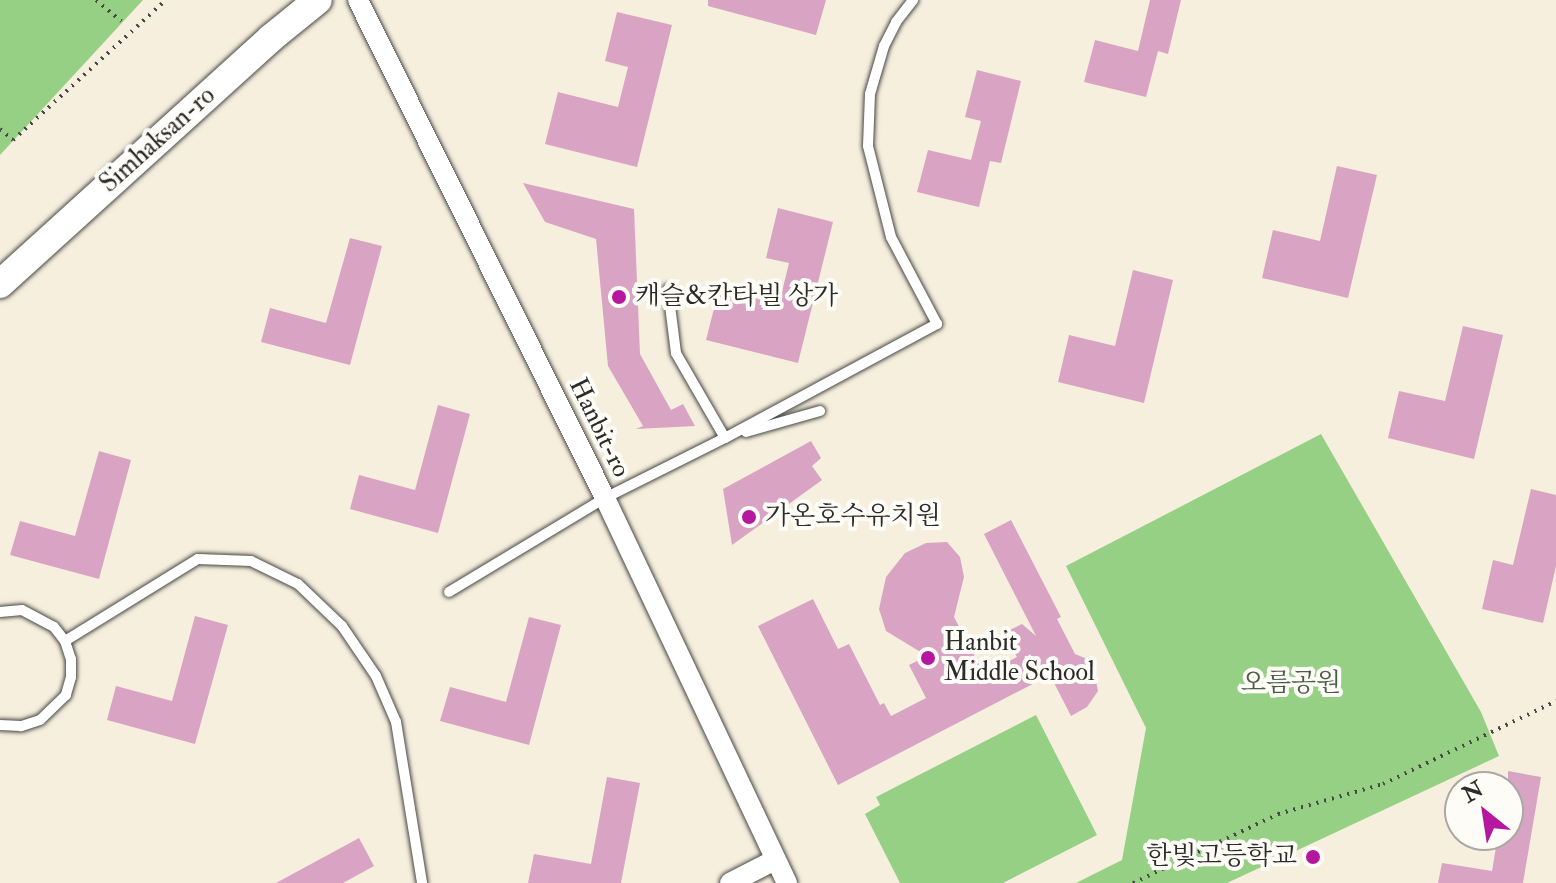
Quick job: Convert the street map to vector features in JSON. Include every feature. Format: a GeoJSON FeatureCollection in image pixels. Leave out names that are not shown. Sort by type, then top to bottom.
{"type":"FeatureCollection","features":[{"type":"Feature","properties":{"kind":"street","name":"Simhaksan-ro"},"geometry":{"type":"LineString","coordinates":[[0,284],[271,38],[318,0]]}},
{"type":"Feature","properties":{"kind":"street","name":"Hanbit-ro"},"geometry":{"type":"LineString","coordinates":[[358,0],[605,498],[787,883]]}},
{"type":"Feature","properties":{"kind":"street"},"geometry":{"type":"LineString","coordinates":[[730,883],[775,860]]}},
{"type":"Feature","properties":{"kind":"lane"},"geometry":{"type":"LineString","coordinates":[[449,592],[605,498],[725,438],[937,324],[891,237],[868,146],[870,94],[884,46],[896,22],[913,0]]}},
{"type":"Feature","properties":{"kind":"lane"},"geometry":{"type":"LineString","coordinates":[[668,290],[676,353],[725,438]]}},
{"type":"Feature","properties":{"kind":"lane"},"geometry":{"type":"LineString","coordinates":[[725,438],[820,411]]}},
{"type":"Feature","properties":{"kind":"lane"},"geometry":{"type":"LineString","coordinates":[[65,641],[198,559],[251,561],[298,584],[342,626],[376,676],[396,722],[422,883]]}},
{"type":"Feature","properties":{"kind":"lane"},"geometry":{"type":"LineString","coordinates":[[0,612],[22,610],[39,616],[54,627],[65,641],[71,659],[71,677],[66,695],[55,709],[40,720],[21,726],[0,725]]}},
{"type":"Feature","properties":{"kind":"path"},"geometry":{"type":"LineString","coordinates":[[96,0],[121,21]]}},
{"type":"Feature","properties":{"kind":"path"},"geometry":{"type":"LineString","coordinates":[[0,129],[13,140],[166,0]]}},
{"type":"Feature","properties":{"kind":"path"},"geometry":{"type":"LineString","coordinates":[[1133,883],[1278,814],[1383,784],[1556,701]]}},
{"type":"Feature","properties":{"kind":"green space"},"geometry":{"type":"Polygon","coordinates":[[[0,0],[143,0],[0,155],[0,0]]]}},
{"type":"Feature","properties":{"kind":"green space","name":"오름공원"},"geometry":{"type":"Polygon","coordinates":[[[1321,434],[1481,712],[1499,756],[1467,771],[1444,771],[1444,782],[1227,883],[1076,883],[1122,860],[1146,728],[1066,566],[1321,434]]]}},
{"type":"Feature","properties":{"kind":"green space"},"geometry":{"type":"Polygon","coordinates":[[[1036,715],[1097,835],[1003,883],[900,883],[865,814],[880,805],[876,797],[1036,715]]]}},
{"type":"Feature","properties":{"kind":"building"},"geometry":{"type":"Polygon","coordinates":[[[708,0],[826,0],[816,35],[708,6],[708,0]]]}},
{"type":"Feature","properties":{"kind":"building"},"geometry":{"type":"Polygon","coordinates":[[[1150,0],[1181,0],[1168,54],[1158,51],[1146,97],[1084,82],[1095,40],[1138,51],[1150,0]]]}},
{"type":"Feature","properties":{"kind":"building"},"geometry":{"type":"Polygon","coordinates":[[[617,12],[672,25],[637,167],[545,144],[558,92],[618,107],[628,67],[605,61],[617,12]]]}},
{"type":"Feature","properties":{"kind":"building"},"geometry":{"type":"Polygon","coordinates":[[[977,70],[1021,81],[1001,163],[990,161],[979,207],[917,192],[928,150],[971,160],[981,121],[965,117],[977,70]]]}},
{"type":"Feature","properties":{"kind":"building"},"geometry":{"type":"Polygon","coordinates":[[[1337,166],[1377,175],[1348,298],[1262,278],[1273,230],[1320,241],[1337,166]]]}},
{"type":"Feature","properties":{"kind":"building","name":"캐슬&칸타빌 상가"},"geometry":{"type":"Polygon","coordinates":[[[523,183],[634,209],[640,354],[671,410],[683,404],[695,426],[636,429],[643,426],[608,366],[596,239],[545,222],[523,183]]]}},
{"type":"Feature","properties":{"kind":"building"},"geometry":{"type":"Polygon","coordinates":[[[778,208],[833,222],[798,363],[706,340],[719,289],[779,304],[789,263],[766,258],[778,208]]]}},
{"type":"Feature","properties":{"kind":"building"},"geometry":{"type":"Polygon","coordinates":[[[350,238],[382,246],[350,365],[261,342],[270,308],[326,323],[350,238]]]}},
{"type":"Feature","properties":{"kind":"building"},"geometry":{"type":"Polygon","coordinates":[[[1133,270],[1173,280],[1144,403],[1058,382],[1069,335],[1115,346],[1133,270]]]}},
{"type":"Feature","properties":{"kind":"building"},"geometry":{"type":"Polygon","coordinates":[[[1463,326],[1503,335],[1474,459],[1388,438],[1399,391],[1445,401],[1463,326]]]}},
{"type":"Feature","properties":{"kind":"building"},"geometry":{"type":"Polygon","coordinates":[[[438,405],[470,414],[438,533],[350,509],[359,475],[415,490],[438,405]]]}},
{"type":"Feature","properties":{"kind":"building","name":"가온호수유치원"},"geometry":{"type":"Polygon","coordinates":[[[811,441],[821,458],[812,466],[822,480],[732,545],[723,489],[811,441]]]}},
{"type":"Feature","properties":{"kind":"building"},"geometry":{"type":"Polygon","coordinates":[[[99,451],[131,460],[99,579],[10,555],[20,521],[75,536],[99,451]]]}},
{"type":"Feature","properties":{"kind":"building"},"geometry":{"type":"Polygon","coordinates":[[[1531,489],[1556,495],[1556,566],[1543,623],[1482,609],[1493,560],[1513,565],[1531,489]]]}},
{"type":"Feature","properties":{"kind":"building"},"geometry":{"type":"Polygon","coordinates":[[[1011,520],[1061,617],[1057,619],[1075,654],[1092,661],[1098,691],[1087,707],[1071,716],[1050,675],[838,785],[758,626],[813,599],[838,649],[849,644],[880,705],[884,703],[891,716],[926,698],[909,665],[927,656],[886,631],[879,609],[886,577],[905,553],[926,543],[947,542],[960,557],[964,577],[954,617],[984,674],[1017,657],[1004,633],[1022,624],[1036,636],[984,534],[1011,520]]]}},
{"type":"Feature","properties":{"kind":"building"},"geometry":{"type":"Polygon","coordinates":[[[195,616],[228,625],[195,744],[107,720],[116,686],[172,701],[195,616]]]}},
{"type":"Feature","properties":{"kind":"building"},"geometry":{"type":"Polygon","coordinates":[[[529,617],[561,625],[529,745],[440,721],[450,687],[506,702],[529,617]]]}},
{"type":"Feature","properties":{"kind":"building"},"geometry":{"type":"Polygon","coordinates":[[[1524,774],[1541,777],[1523,883],[1438,883],[1442,863],[1492,871],[1495,851],[1524,851],[1524,774]]]}},
{"type":"Feature","properties":{"kind":"building"},"geometry":{"type":"Polygon","coordinates":[[[607,777],[640,783],[621,883],[528,883],[534,854],[591,864],[607,777]]]}},
{"type":"Feature","properties":{"kind":"building"},"geometry":{"type":"Polygon","coordinates":[[[359,838],[374,866],[343,883],[276,883],[359,838]]]}},
{"type":"Feature","properties":{"kind":"place","name":"캐슬&칸타빌 상가"},"geometry":{"type":"Point","coordinates":[619,297]}},
{"type":"Feature","properties":{"kind":"place","name":"가온호수유치원"},"geometry":{"type":"Point","coordinates":[749,517]}},
{"type":"Feature","properties":{"kind":"place","name":"Hanbit Middle School"},"geometry":{"type":"Point","coordinates":[928,658]}},
{"type":"Feature","properties":{"kind":"place","name":"한빛고등학교"},"geometry":{"type":"Point","coordinates":[1313,857]}}]}
